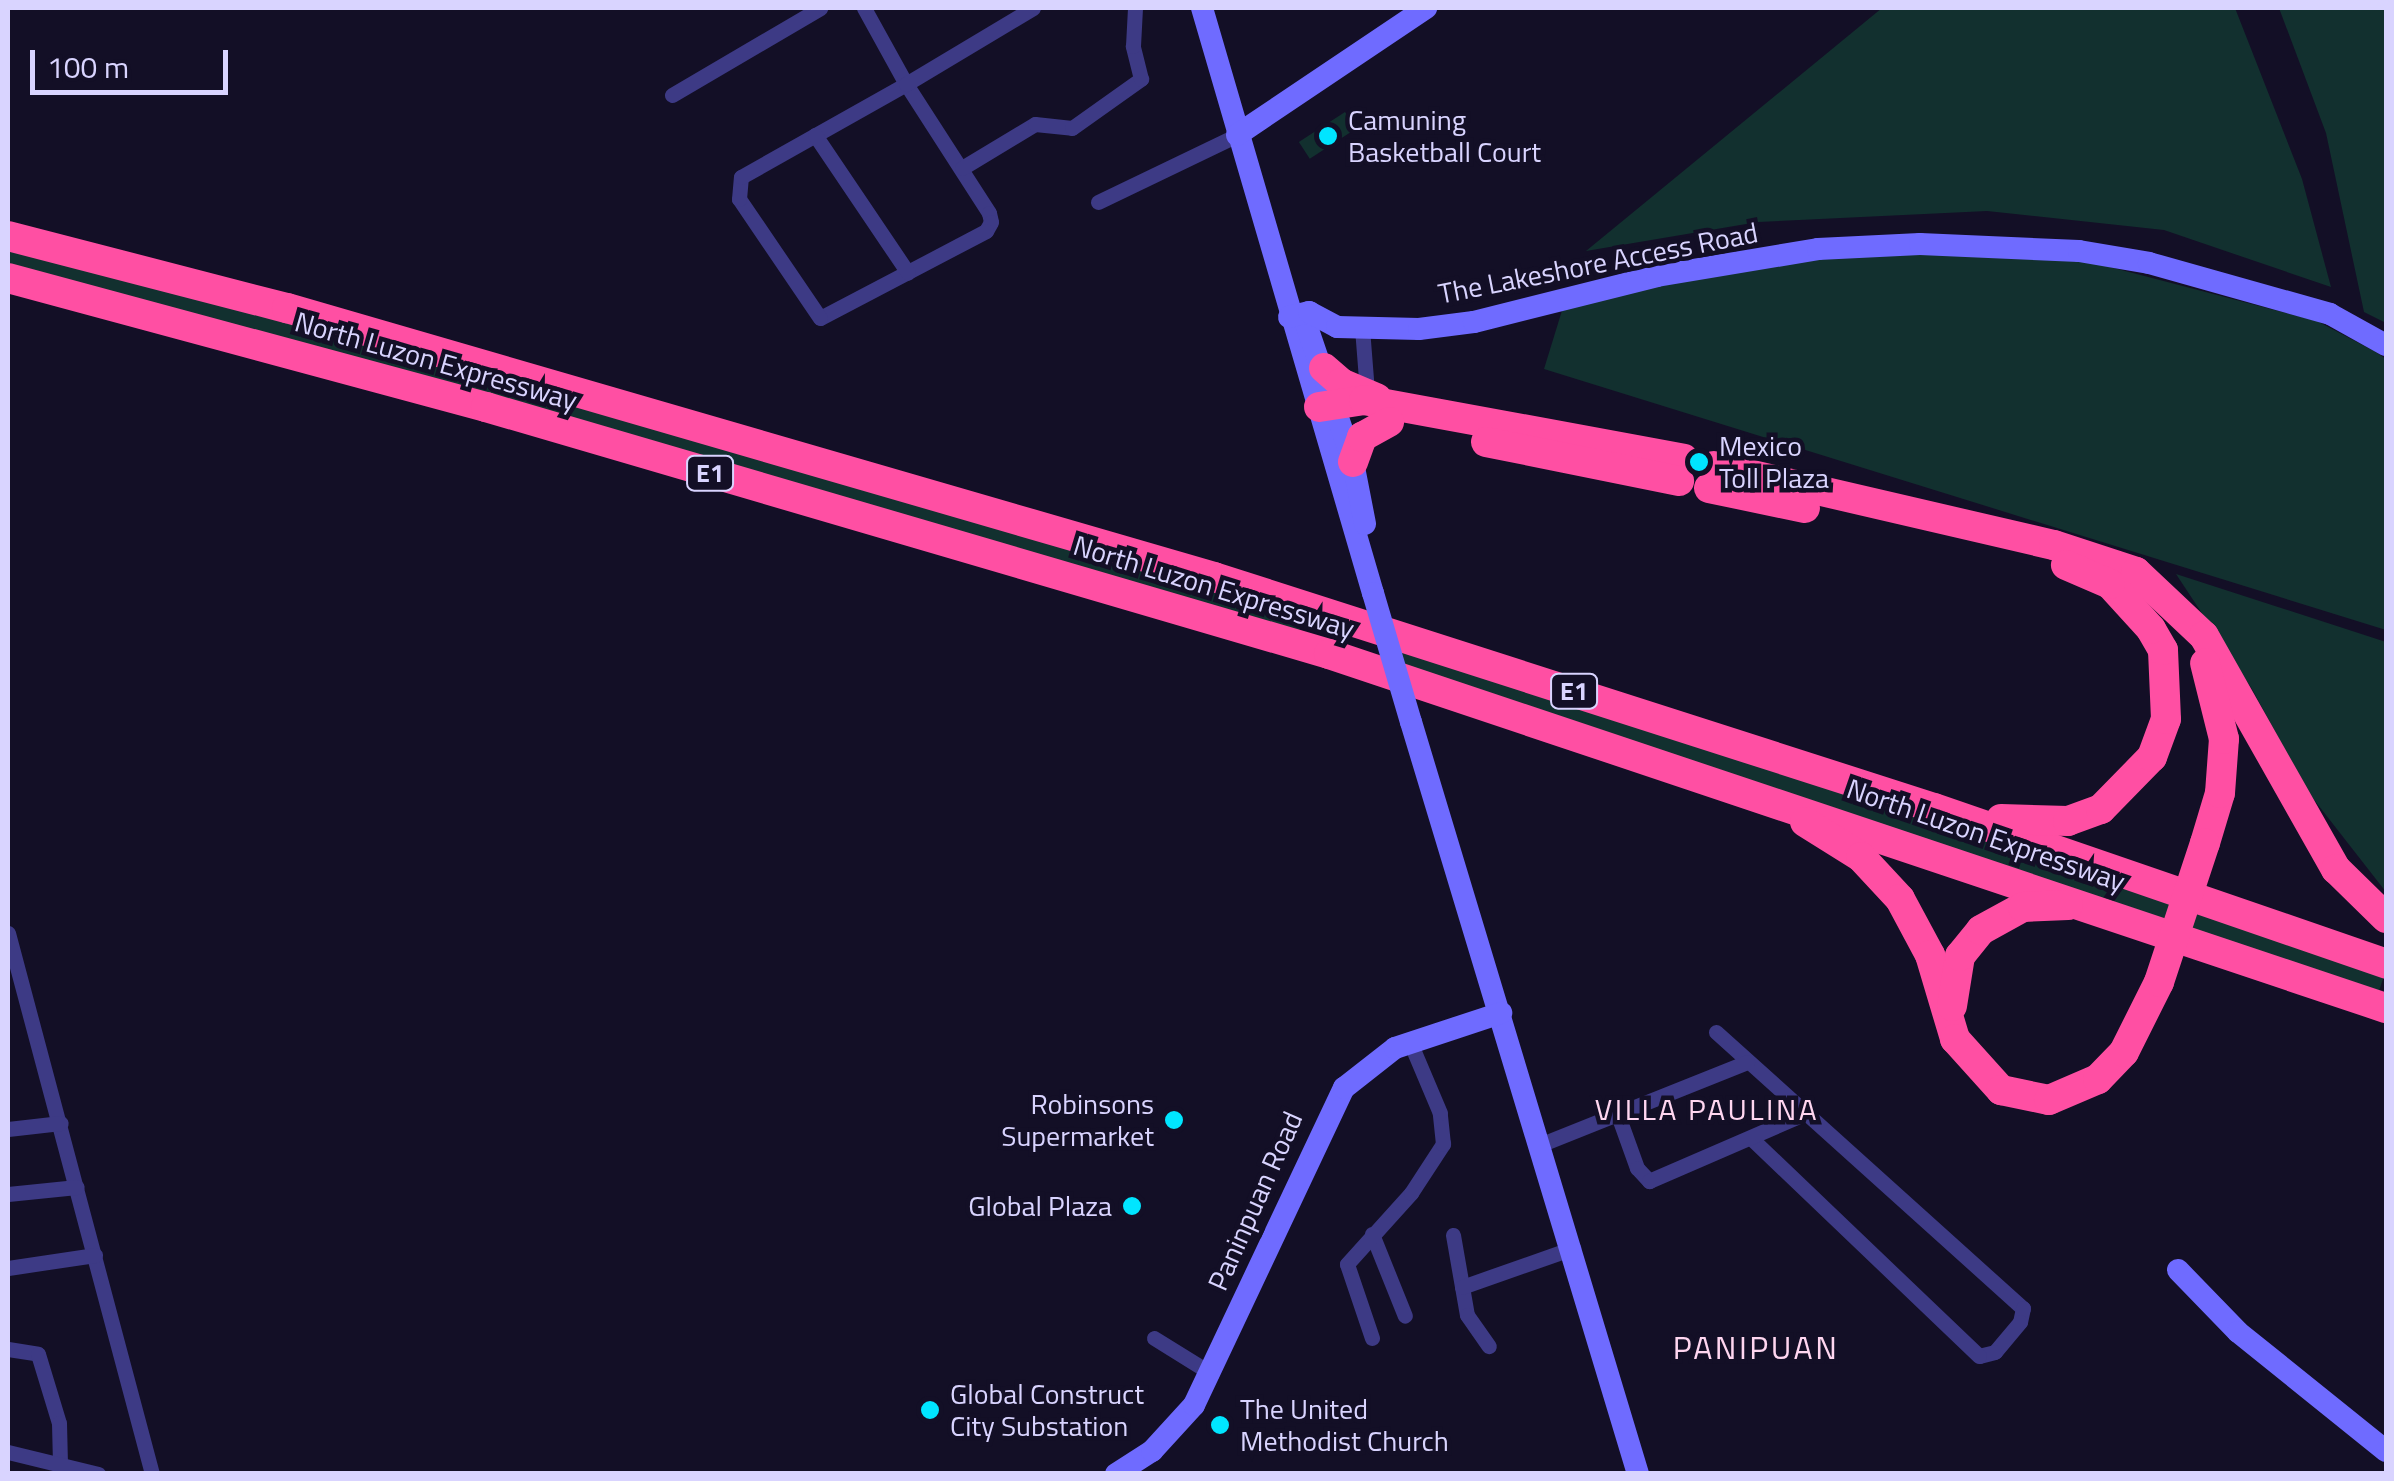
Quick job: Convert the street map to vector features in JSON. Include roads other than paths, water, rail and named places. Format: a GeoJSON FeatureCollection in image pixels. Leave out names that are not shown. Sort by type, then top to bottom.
{"type":"FeatureCollection","features":[{"type":"Feature","properties":{"kind":"highway","name":"North Luzon Expressway"},"geometry":{"type":"LineString","coordinates":[[8,236],[306,314],[1214,577],[1934,808],[2386,964]]}},
{"type":"Feature","properties":{"kind":"highway","name":"North Luzon Expressway"},"geometry":{"type":"LineString","coordinates":[[8,278],[486,407],[1272,638],[1746,789],[2386,1008]]}},
{"type":"Feature","properties":{"kind":"highway"},"geometry":{"type":"LineString","coordinates":[[1324,368],[1394,414]]}},
{"type":"Feature","properties":{"kind":"highway"},"geometry":{"type":"LineString","coordinates":[[1329,412],[1394,414],[2094,556],[2136,572],[2184,610],[2220,658],[2336,869],[2386,918]]}},
{"type":"Feature","properties":{"kind":"highway"},"geometry":{"type":"LineString","coordinates":[[1353,462],[1362,437],[1394,414]]}},
{"type":"Feature","properties":{"kind":"highway"},"geometry":{"type":"LineString","coordinates":[[1696,474],[2134,581]]}},
{"type":"Feature","properties":{"kind":"highway"},"geometry":{"type":"LineString","coordinates":[[1746,789],[1834,838],[1888,882],[1930,955],[1955,1039],[2002,1090],[2032,1099],[2065,1096],[2112,1067],[2160,982],[2205,843],[2224,766],[2214,686],[2175,616],[2134,581],[2094,556]]}},
{"type":"Feature","properties":{"kind":"highway"},"geometry":{"type":"LineString","coordinates":[[1934,808],[2032,822],[2068,821],[2101,809],[2152,757],[2166,720],[2163,650],[2110,584],[2050,559]]}},
{"type":"Feature","properties":{"kind":"highway"},"geometry":{"type":"LineString","coordinates":[[1955,1039],[1954,975],[1970,942],[1994,918],[2058,903],[2140,921]]}},
{"type":"Feature","properties":{"kind":"main road"},"geometry":{"type":"LineString","coordinates":[[1202,8],[1277,268],[1329,412],[1373,592],[1542,1144],[1638,1474]]}},
{"type":"Feature","properties":{"kind":"main road"},"geometry":{"type":"LineString","coordinates":[[1237,134],[1426,8]]}},
{"type":"Feature","properties":{"kind":"main road","name":"The Lakeshore Access Road"},"geometry":{"type":"LineString","coordinates":[[1295,314],[1337,327],[1474,322],[1658,276],[1818,249],[1920,244],[2079,251],[2150,263],[2330,314],[2386,345]]}},
{"type":"Feature","properties":{"kind":"main road"},"geometry":{"type":"LineString","coordinates":[[1295,314],[1324,368],[1329,412],[1353,462],[1373,592]]}},
{"type":"Feature","properties":{"kind":"main road","name":"Paninpuan Road"},"geometry":{"type":"LineString","coordinates":[[1116,1474],[1180,1426],[1212,1374],[1332,1104],[1364,1069],[1410,1042],[1501,1014]]}},
{"type":"Feature","properties":{"kind":"main road"},"geometry":{"type":"LineString","coordinates":[[2178,1270],[2238,1332],[2386,1451]]}},
{"type":"Feature","properties":{"kind":"street"},"geometry":{"type":"LineString","coordinates":[[672,96],[820,8]]}},
{"type":"Feature","properties":{"kind":"street"},"geometry":{"type":"LineString","coordinates":[[864,8],[906,84],[989,214],[990,227],[824,318],[806,304],[735,192],[742,177],[906,84],[1032,8]]}},
{"type":"Feature","properties":{"kind":"street"},"geometry":{"type":"LineString","coordinates":[[962,168],[1035,124],[1072,128],[1141,79],[1133,46],[1134,8]]}},
{"type":"Feature","properties":{"kind":"street"},"geometry":{"type":"LineString","coordinates":[[1098,202],[1237,134]]}},
{"type":"Feature","properties":{"kind":"street"},"geometry":{"type":"LineString","coordinates":[[815,135],[908,273]]}},
{"type":"Feature","properties":{"kind":"street"},"geometry":{"type":"LineString","coordinates":[[1362,328],[1360,362],[1368,394]]}},
{"type":"Feature","properties":{"kind":"street"},"geometry":{"type":"LineString","coordinates":[[8,933],[152,1474]]}},
{"type":"Feature","properties":{"kind":"street"},"geometry":{"type":"LineString","coordinates":[[1716,1032],[2024,1308],[2020,1322],[1995,1352],[1978,1356],[1751,1138]]}},
{"type":"Feature","properties":{"kind":"street"},"geometry":{"type":"LineString","coordinates":[[1372,1338],[1346,1270],[1372,1234],[1411,1194],[1444,1144],[1440,1113],[1410,1042]]}},
{"type":"Feature","properties":{"kind":"street"},"geometry":{"type":"LineString","coordinates":[[1542,1144],[1619,1118],[1748,1062]]}},
{"type":"Feature","properties":{"kind":"street"},"geometry":{"type":"LineString","coordinates":[[1619,1118],[1637,1168],[1649,1181],[1804,1114]]}},
{"type":"Feature","properties":{"kind":"street"},"geometry":{"type":"LineString","coordinates":[[8,1129],[61,1123]]}},
{"type":"Feature","properties":{"kind":"street"},"geometry":{"type":"LineString","coordinates":[[8,1194],[77,1187]]}},
{"type":"Feature","properties":{"kind":"street"},"geometry":{"type":"LineString","coordinates":[[1372,1234],[1405,1316]]}},
{"type":"Feature","properties":{"kind":"street"},"geometry":{"type":"LineString","coordinates":[[1453,1235],[1470,1324],[1489,1346]]}},
{"type":"Feature","properties":{"kind":"street"},"geometry":{"type":"LineString","coordinates":[[1462,1286],[1573,1248]]}},
{"type":"Feature","properties":{"kind":"street"},"geometry":{"type":"LineString","coordinates":[[8,1268],[95,1255]]}},
{"type":"Feature","properties":{"kind":"street"},"geometry":{"type":"LineString","coordinates":[[1154,1338],[1212,1374]]}},
{"type":"Feature","properties":{"kind":"street"},"geometry":{"type":"LineString","coordinates":[[8,1349],[29,1348],[41,1362],[59,1423],[60,1464]]}},
{"type":"Feature","properties":{"kind":"street"},"geometry":{"type":"LineString","coordinates":[[8,1452],[98,1474]]}},
{"type":"Feature","properties":{"kind":"place","name":"Camuning Basketball Court"},"geometry":{"type":"Point","coordinates":[1328,136]}},
{"type":"Feature","properties":{"kind":"place","name":"Mexico Toll Plaza"},"geometry":{"type":"Point","coordinates":[1699,462]}},
{"type":"Feature","properties":{"kind":"place","name":"Robinsons Supermarket"},"geometry":{"type":"Point","coordinates":[1174,1120]}},
{"type":"Feature","properties":{"kind":"place","name":"Global Plaza"},"geometry":{"type":"Point","coordinates":[1132,1206]}},
{"type":"Feature","properties":{"kind":"place","name":"Global Construct City Substation"},"geometry":{"type":"Point","coordinates":[930,1410]}},
{"type":"Feature","properties":{"kind":"place","name":"The United Methodist Church"},"geometry":{"type":"Point","coordinates":[1220,1425]}},
{"type":"Feature","properties":{"kind":"district","name":"VILLA PAULINA"},"geometry":{"type":"Point","coordinates":[1707,1109]}},
{"type":"Feature","properties":{"kind":"district","name":"PANIPUAN"},"geometry":{"type":"Point","coordinates":[1756,1347]}}]}
